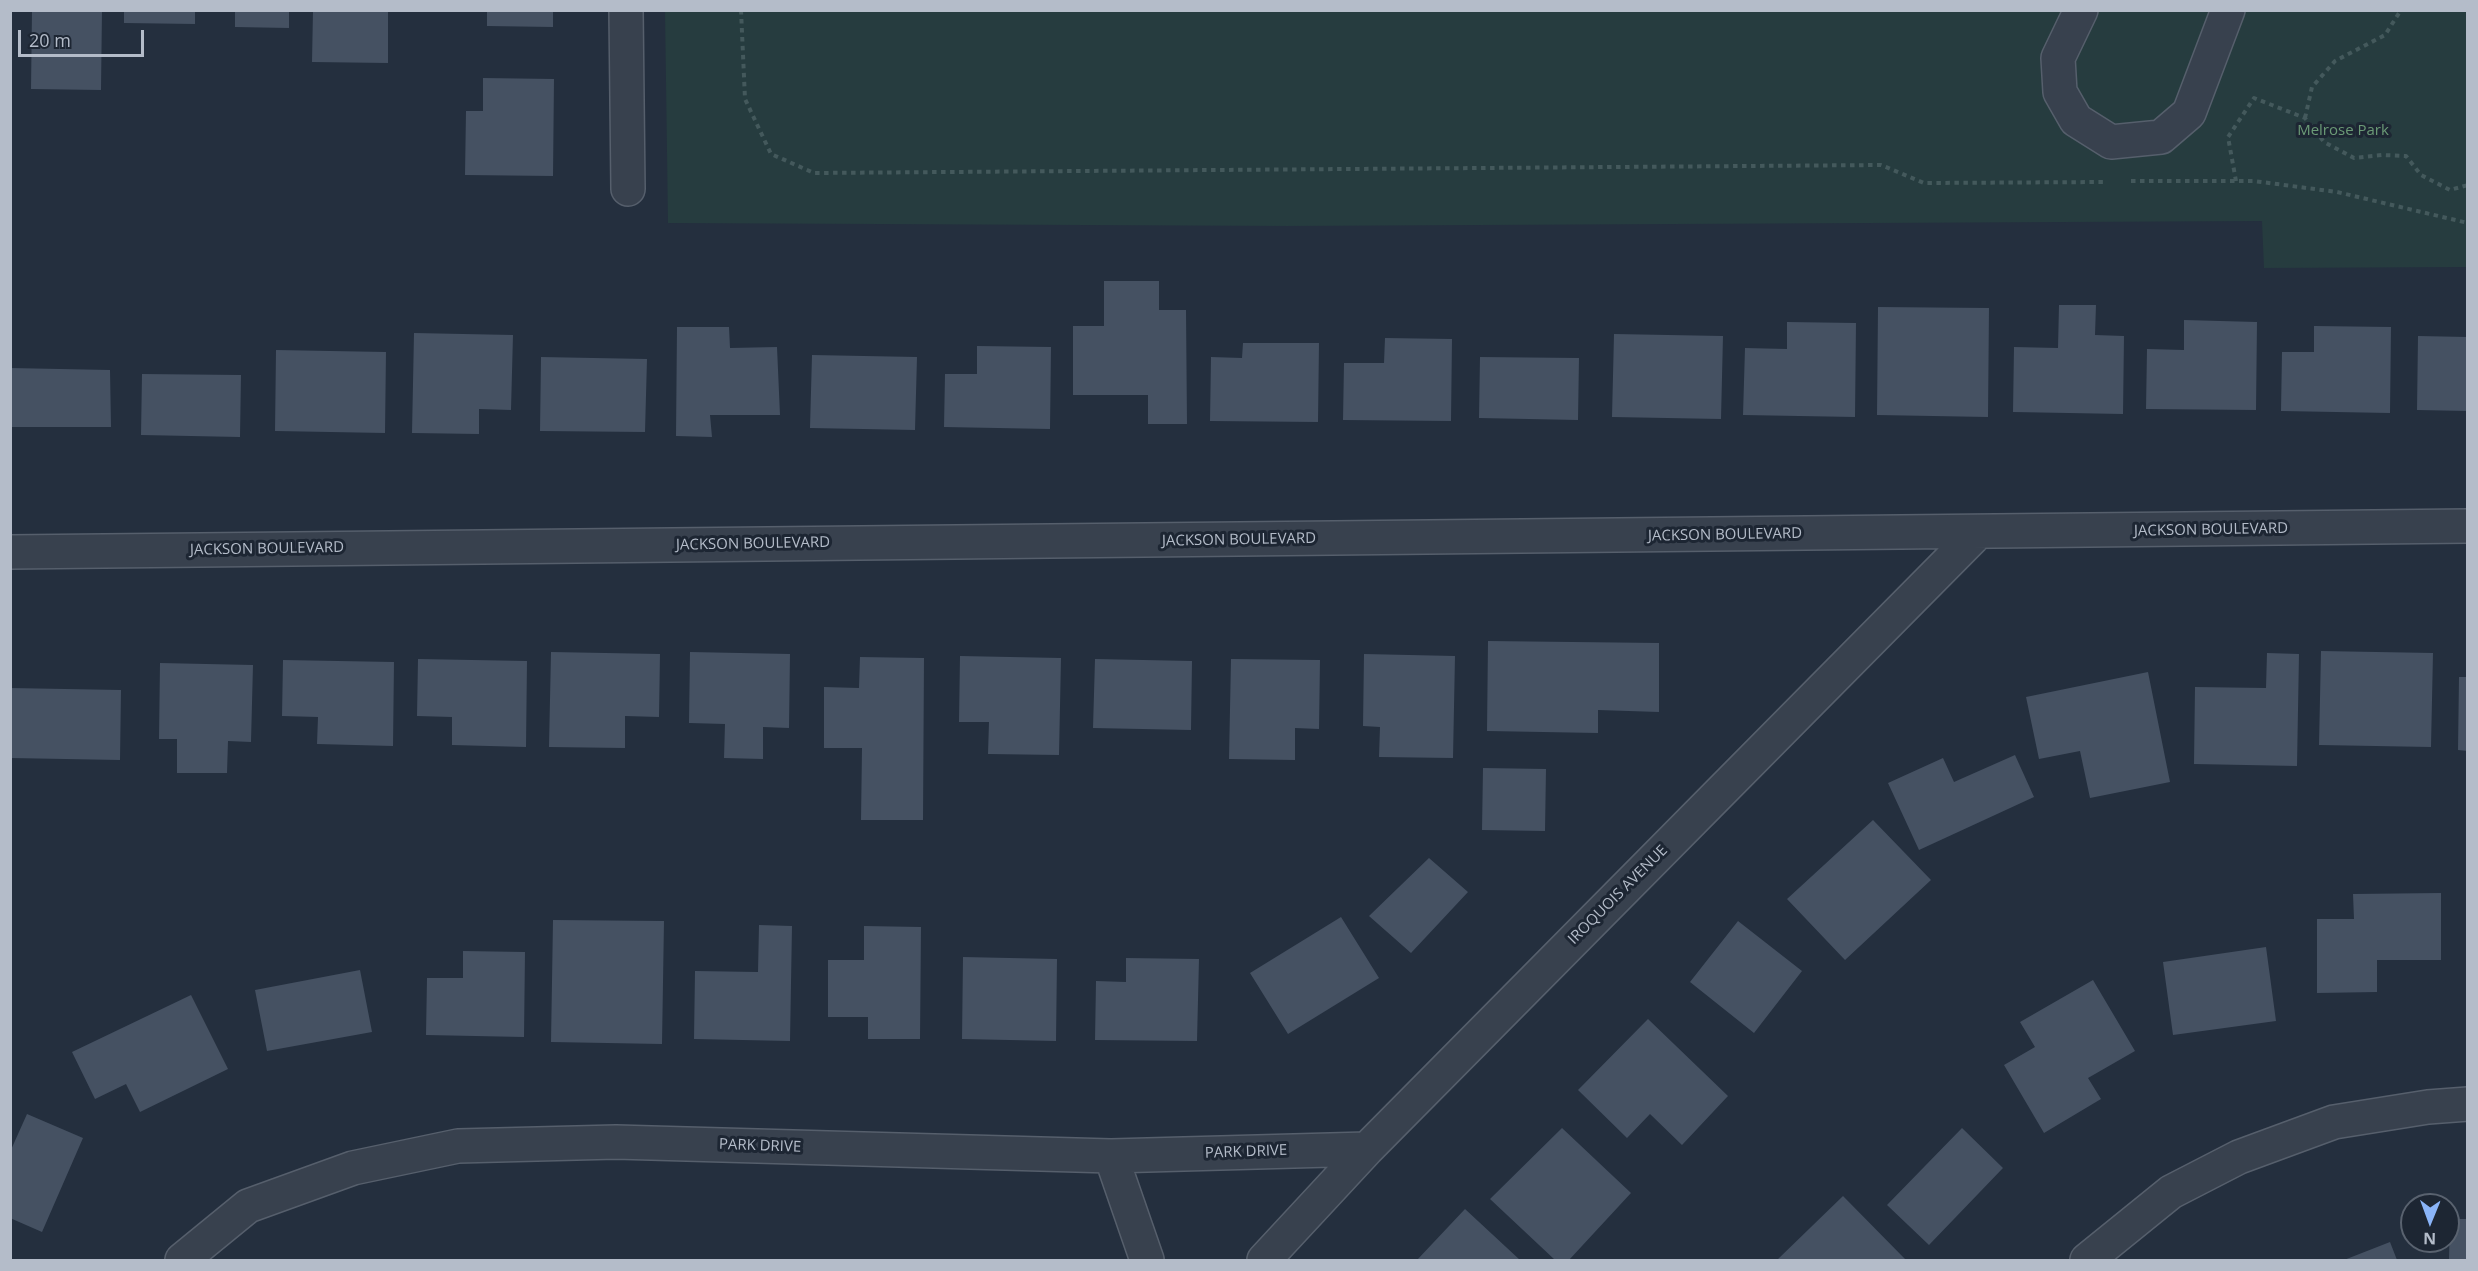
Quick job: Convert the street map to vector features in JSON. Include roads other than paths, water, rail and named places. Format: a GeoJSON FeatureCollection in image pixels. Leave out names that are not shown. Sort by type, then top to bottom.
{"type":"FeatureCollection","features":[{"type":"Feature","properties":{"kind":"street"},"geometry":{"type":"LineString","coordinates":[[626,10],[628,189]]}},
{"type":"Feature","properties":{"kind":"street"},"geometry":{"type":"LineString","coordinates":[[2081,10],[2058,58],[2060,92],[2076,120],[2111,142],[2161,137],[2189,113],[2228,10]]}},
{"type":"Feature","properties":{"kind":"street","name":"JACKSON BOULEVARD"},"geometry":{"type":"LineString","coordinates":[[10,552],[1977,533],[2468,526]]}},
{"type":"Feature","properties":{"kind":"street","name":"IROQUOIS AVENUE"},"geometry":{"type":"LineString","coordinates":[[1264,1260],[1367,1149],[1977,533]]}},
{"type":"Feature","properties":{"kind":"street"},"geometry":{"type":"LineString","coordinates":[[2087,1260],[2171,1192],[2239,1157],[2334,1122],[2428,1107],[2468,1104]]}},
{"type":"Feature","properties":{"kind":"street","name":"PARK DRIVE"},"geometry":{"type":"LineString","coordinates":[[182,1260],[248,1206],[353,1168],[458,1146],[616,1142],[1111,1156],[1367,1149]]}},
{"type":"Feature","properties":{"kind":"street"},"geometry":{"type":"LineString","coordinates":[[1111,1156],[1147,1260]]}},
{"type":"Feature","properties":{"kind":"park label","name":"Melrose Park"},"geometry":{"type":"Point","coordinates":[2343,131]}}]}
